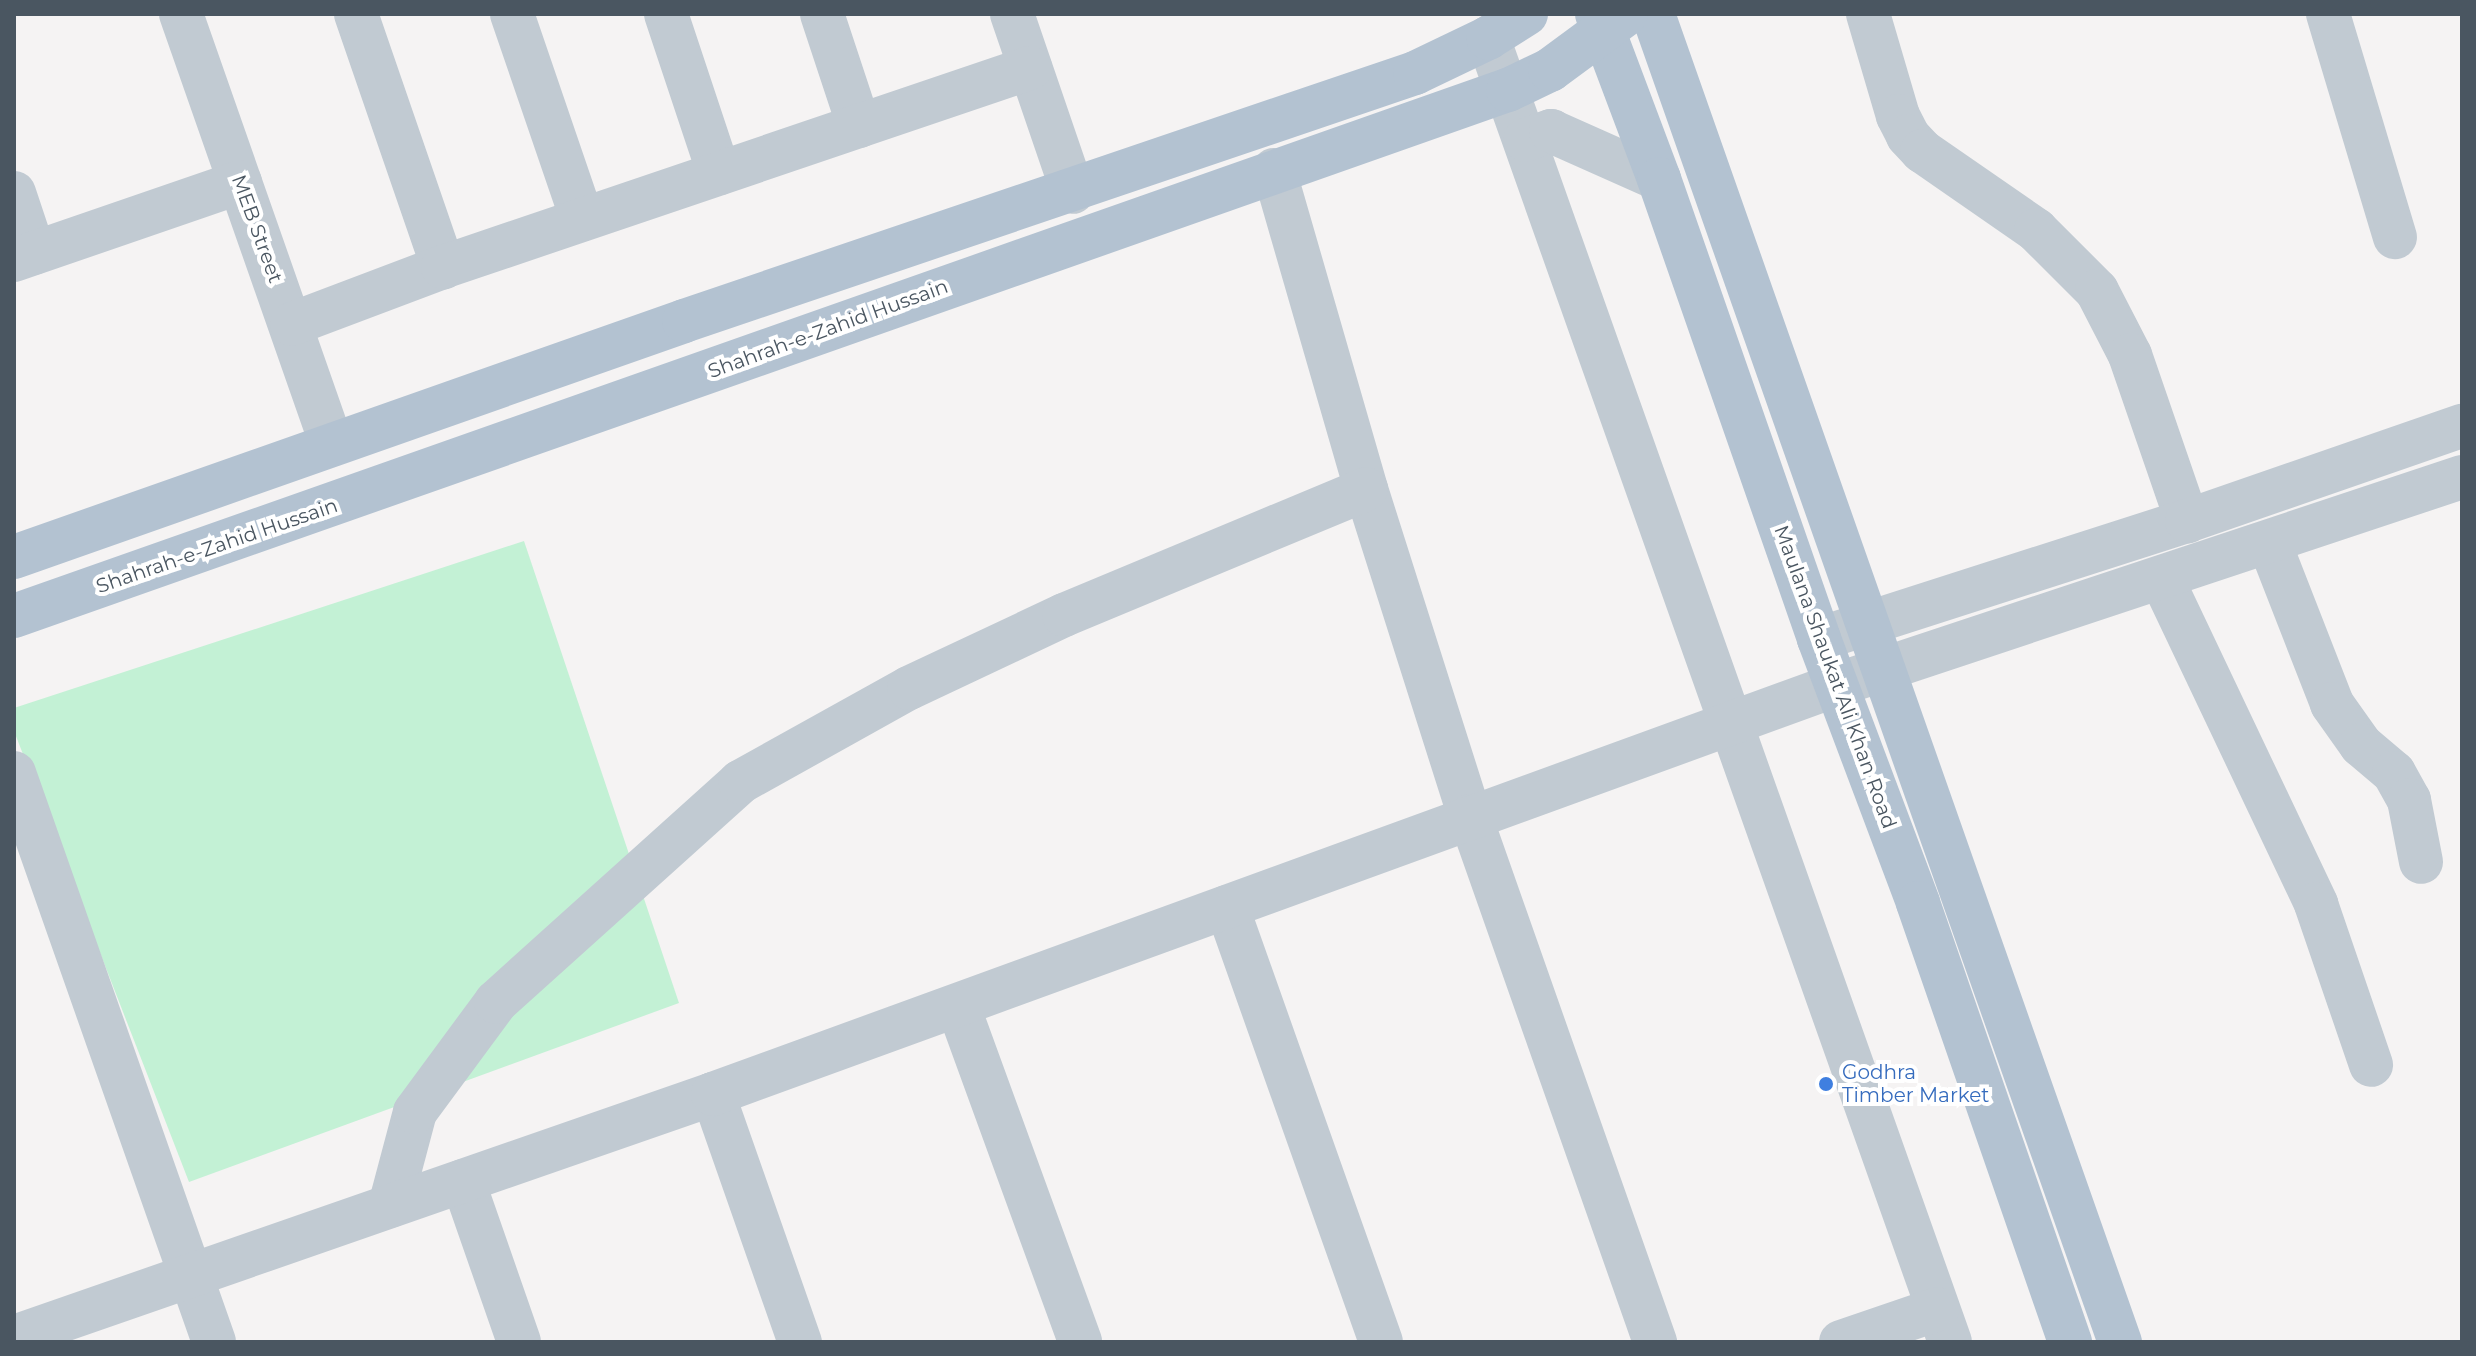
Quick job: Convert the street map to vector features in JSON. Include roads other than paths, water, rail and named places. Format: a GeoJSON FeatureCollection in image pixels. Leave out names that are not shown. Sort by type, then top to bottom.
{"type":"FeatureCollection","features":[{"type":"Feature","properties":{"kind":"main road"},"geometry":{"type":"LineString","coordinates":[[14,557],[684,321],[1073,192],[1415,73],[1488,38],[1526,14]]}},
{"type":"Feature","properties":{"kind":"main road"},"geometry":{"type":"LineString","coordinates":[[1653,14],[2120,1342]]}},
{"type":"Feature","properties":{"kind":"main road","name":"Shahrah-e-Zahid Hussain"},"geometry":{"type":"LineString","coordinates":[[14,616],[1508,90],[1550,70],[1609,19]]}},
{"type":"Feature","properties":{"kind":"main road","name":"Maulana Shaukat Ali Khan Road"},"geometry":{"type":"LineString","coordinates":[[1609,19],[1659,179],[1819,639],[1918,903],[2070,1342]]}},
{"type":"Feature","properties":{"kind":"street","name":"MEB Street"},"geometry":{"type":"LineString","coordinates":[[181,14],[332,444]]}},
{"type":"Feature","properties":{"kind":"street"},"geometry":{"type":"LineString","coordinates":[[356,14],[443,267]]}},
{"type":"Feature","properties":{"kind":"street"},"geometry":{"type":"LineString","coordinates":[[512,14],[582,219]]}},
{"type":"Feature","properties":{"kind":"street"},"geometry":{"type":"LineString","coordinates":[[666,14],[719,173]]}},
{"type":"Feature","properties":{"kind":"street"},"geometry":{"type":"LineString","coordinates":[[822,14],[859,126]]}},
{"type":"Feature","properties":{"kind":"street"},"geometry":{"type":"LineString","coordinates":[[1012,14],[1073,192]]}},
{"type":"Feature","properties":{"kind":"street"},"geometry":{"type":"LineString","coordinates":[[1868,14],[1898,116],[1908,136],[1922,151],[2036,230],[2097,291],[2130,355],[2187,521]]}},
{"type":"Feature","properties":{"kind":"street"},"geometry":{"type":"LineString","coordinates":[[2328,14],[2395,237]]}},
{"type":"Feature","properties":{"kind":"street"},"geometry":{"type":"LineString","coordinates":[[1488,38],[1944,1326],[1841,1342]]}},
{"type":"Feature","properties":{"kind":"street"},"geometry":{"type":"LineString","coordinates":[[292,324],[443,267],[1030,68]]}},
{"type":"Feature","properties":{"kind":"street"},"geometry":{"type":"LineString","coordinates":[[1525,140],[1551,131],[1659,179]]}},
{"type":"Feature","properties":{"kind":"street"},"geometry":{"type":"LineString","coordinates":[[1274,170],[1366,489],[1470,816],[1655,1342]]}},
{"type":"Feature","properties":{"kind":"street"},"geometry":{"type":"LineString","coordinates":[[14,193],[24,256],[240,182]]}},
{"type":"Feature","properties":{"kind":"street"},"geometry":{"type":"LineString","coordinates":[[1819,639],[2187,521],[2462,426]]}},
{"type":"Feature","properties":{"kind":"street"},"geometry":{"type":"LineString","coordinates":[[14,1337],[713,1094],[1836,685],[2462,477]]}},
{"type":"Feature","properties":{"kind":"street"},"geometry":{"type":"LineString","coordinates":[[390,1206],[415,1112],[496,1002],[740,782],[909,688],[1064,615],[1366,489]]}},
{"type":"Feature","properties":{"kind":"street"},"geometry":{"type":"LineString","coordinates":[[2269,542],[2332,704],[2361,745],[2394,773],[2409,800],[2421,862]]}},
{"type":"Feature","properties":{"kind":"street"},"geometry":{"type":"LineString","coordinates":[[2162,579],[2316,904],[2371,1065]]}},
{"type":"Feature","properties":{"kind":"street"},"geometry":{"type":"LineString","coordinates":[[14,773],[214,1342]]}},
{"type":"Feature","properties":{"kind":"street"},"geometry":{"type":"LineString","coordinates":[[1227,907],[1381,1342]]}},
{"type":"Feature","properties":{"kind":"street"},"geometry":{"type":"LineString","coordinates":[[958,1006],[1080,1342]]}},
{"type":"Feature","properties":{"kind":"street"},"geometry":{"type":"LineString","coordinates":[[713,1094],[800,1342]]}},
{"type":"Feature","properties":{"kind":"street"},"geometry":{"type":"LineString","coordinates":[[463,1181],[519,1342]]}},
{"type":"Feature","properties":{"kind":"place","name":"Godhra Timber Market"},"geometry":{"type":"Point","coordinates":[1826,1084]}}]}
